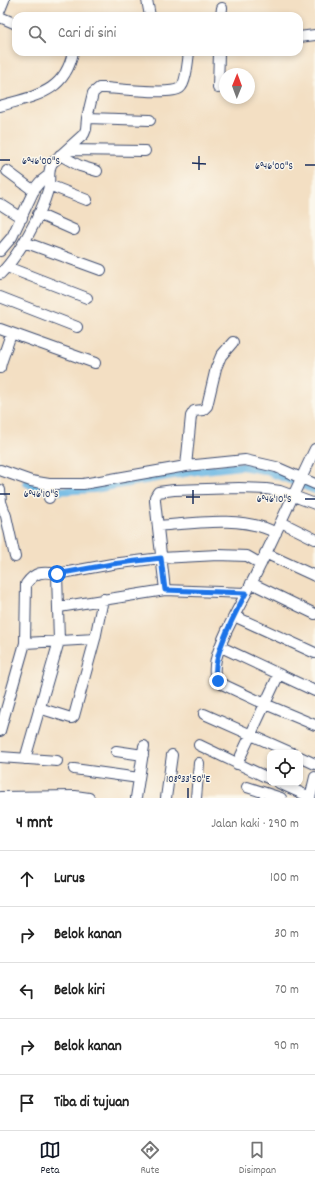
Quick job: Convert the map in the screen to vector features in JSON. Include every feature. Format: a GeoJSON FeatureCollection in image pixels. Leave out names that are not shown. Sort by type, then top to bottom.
{"type":"FeatureCollection","features":[{"type":"Feature","properties":{"kind":"street"},"geometry":{"type":"LineString","coordinates":[[0,10],[4,0]]}},
{"type":"Feature","properties":{"kind":"street"},"geometry":{"type":"LineString","coordinates":[[147,0],[149,12]]}},
{"type":"Feature","properties":{"kind":"street"},"geometry":{"type":"LineString","coordinates":[[0,17],[12,22]]}},
{"type":"Feature","properties":{"kind":"street"},"geometry":{"type":"LineString","coordinates":[[303,37],[315,36]]}},
{"type":"Feature","properties":{"kind":"street"},"geometry":{"type":"LineString","coordinates":[[0,106],[38,95],[50,89],[62,78],[69,68],[72,56]]}},
{"type":"Feature","properties":{"kind":"street"},"geometry":{"type":"LineString","coordinates":[[87,298],[4,270],[24,242],[38,214],[48,190],[50,167],[52,163],[84,134],[93,93],[99,88],[162,91],[181,88],[184,83],[188,56]]}},
{"type":"Feature","properties":{"kind":"street"},"geometry":{"type":"LineString","coordinates":[[218,88],[219,56]]}},
{"type":"Feature","properties":{"kind":"street"},"geometry":{"type":"LineString","coordinates":[[87,118],[150,120]]}},
{"type":"Feature","properties":{"kind":"street"},"geometry":{"type":"LineString","coordinates":[[63,153],[144,151]]}},
{"type":"Feature","properties":{"kind":"street"},"geometry":{"type":"LineString","coordinates":[[63,153],[80,166],[97,171]]}},
{"type":"Feature","properties":{"kind":"street"},"geometry":{"type":"LineString","coordinates":[[6,171],[34,191]]}},
{"type":"Feature","properties":{"kind":"street"},"geometry":{"type":"LineString","coordinates":[[2,246],[12,237],[34,191],[40,182],[49,175]]}},
{"type":"Feature","properties":{"kind":"street"},"geometry":{"type":"LineString","coordinates":[[49,186],[87,200]]}},
{"type":"Feature","properties":{"kind":"street"},"geometry":{"type":"LineString","coordinates":[[0,204],[22,218]]}},
{"type":"Feature","properties":{"kind":"street"},"geometry":{"type":"LineString","coordinates":[[38,214],[74,230]]}},
{"type":"Feature","properties":{"kind":"street"},"geometry":{"type":"LineString","coordinates":[[24,242],[101,270]]}},
{"type":"Feature","properties":{"kind":"street"},"geometry":{"type":"LineString","coordinates":[[0,297],[76,327]]}},
{"type":"Feature","properties":{"kind":"street"},"geometry":{"type":"LineString","coordinates":[[0,330],[95,363]]}},
{"type":"Feature","properties":{"kind":"street"},"geometry":{"type":"LineString","coordinates":[[0,368],[0,363],[11,334]]}},
{"type":"Feature","properties":{"kind":"street"},"geometry":{"type":"LineString","coordinates":[[186,466],[191,416],[194,411],[203,410],[207,406],[220,356],[233,342]]}},
{"type":"Feature","properties":{"kind":"street"},"geometry":{"type":"LineString","coordinates":[[315,449],[261,564],[234,616],[221,647],[215,673],[218,681],[222,684],[315,725]]}},
{"type":"Feature","properties":{"kind":"street"},"geometry":{"type":"LineString","coordinates":[[0,470],[32,481],[49,490],[186,466],[245,460],[276,467],[315,484]]}},
{"type":"Feature","properties":{"kind":"street"},"geometry":{"type":"LineString","coordinates":[[165,590],[155,497],[157,493],[161,491],[239,488],[260,489],[294,494],[315,504]]}},
{"type":"Feature","properties":{"kind":"street"},"geometry":{"type":"LineString","coordinates":[[0,490],[1,502],[6,516],[15,557]]}},
{"type":"Feature","properties":{"kind":"street"},"geometry":{"type":"LineString","coordinates":[[158,526],[218,522],[253,524],[267,528],[276,533]]}},
{"type":"Feature","properties":{"kind":"street"},"geometry":{"type":"LineString","coordinates":[[281,522],[315,539]]}},
{"type":"Feature","properties":{"kind":"street"},"geometry":{"type":"LineString","coordinates":[[265,553],[315,576]]}},
{"type":"Feature","properties":{"kind":"street"},"geometry":{"type":"LineString","coordinates":[[0,731],[25,643],[26,584],[33,576],[40,572],[57,574],[112,564],[161,558],[218,555],[243,556],[251,558],[261,564]]}},
{"type":"Feature","properties":{"kind":"street"},"geometry":{"type":"LineString","coordinates":[[25,759],[59,641],[57,574]]}},
{"type":"Feature","properties":{"kind":"street"},"geometry":{"type":"LineString","coordinates":[[251,583],[315,614]]}},
{"type":"Feature","properties":{"kind":"street"},"geometry":{"type":"LineString","coordinates":[[58,607],[165,590],[246,593]]}},
{"type":"Feature","properties":{"kind":"street"},"geometry":{"type":"LineString","coordinates":[[39,708],[71,718],[73,717],[95,639],[104,599]]}},
{"type":"Feature","properties":{"kind":"street"},"geometry":{"type":"LineString","coordinates":[[234,616],[315,653]]}},
{"type":"Feature","properties":{"kind":"street"},"geometry":{"type":"LineString","coordinates":[[25,643],[95,639]]}},
{"type":"Feature","properties":{"kind":"street"},"geometry":{"type":"LineString","coordinates":[[221,647],[315,691]]}},
{"type":"Feature","properties":{"kind":"street"},"geometry":{"type":"LineString","coordinates":[[237,764],[279,674]]}},
{"type":"Feature","properties":{"kind":"street"},"geometry":{"type":"LineString","coordinates":[[204,714],[286,750]]}},
{"type":"Feature","properties":{"kind":"street"},"geometry":{"type":"LineString","coordinates":[[199,745],[267,778]]}},
{"type":"Feature","properties":{"kind":"street"},"geometry":{"type":"LineString","coordinates":[[116,752],[144,751],[136,798]]}},
{"type":"Feature","properties":{"kind":"street"},"geometry":{"type":"LineString","coordinates":[[166,798],[172,755]]}},
{"type":"Feature","properties":{"kind":"street"},"geometry":{"type":"LineString","coordinates":[[0,757],[57,761]]}},
{"type":"Feature","properties":{"kind":"street"},"geometry":{"type":"LineString","coordinates":[[303,758],[315,764]]}},
{"type":"Feature","properties":{"kind":"street"},"geometry":{"type":"LineString","coordinates":[[196,798],[199,763]]}},
{"type":"Feature","properties":{"kind":"street"},"geometry":{"type":"LineString","coordinates":[[74,769],[139,778]]}},
{"type":"Feature","properties":{"kind":"street"},"geometry":{"type":"LineString","coordinates":[[285,786],[310,798],[315,777]]}},
{"type":"Feature","properties":{"kind":"street"},"geometry":{"type":"LineString","coordinates":[[247,787],[281,798]]}},
{"type":"Feature","properties":{"kind":"street"},"geometry":{"type":"LineString","coordinates":[[0,797],[75,796],[89,798]]}},
{"type":"Feature","properties":{"kind":"waterway"},"geometry":{"type":"LineString","coordinates":[[27,483],[35,487],[55,491],[94,489],[196,471],[241,466],[264,470],[315,490]]}},
{"type":"Feature","properties":{"kind":"route"},"geometry":{"type":"LineString","coordinates":[[57,574],[112,564],[161,558],[165,590],[246,593],[234,616],[216,660],[215,677],[218,681]]}}]}
